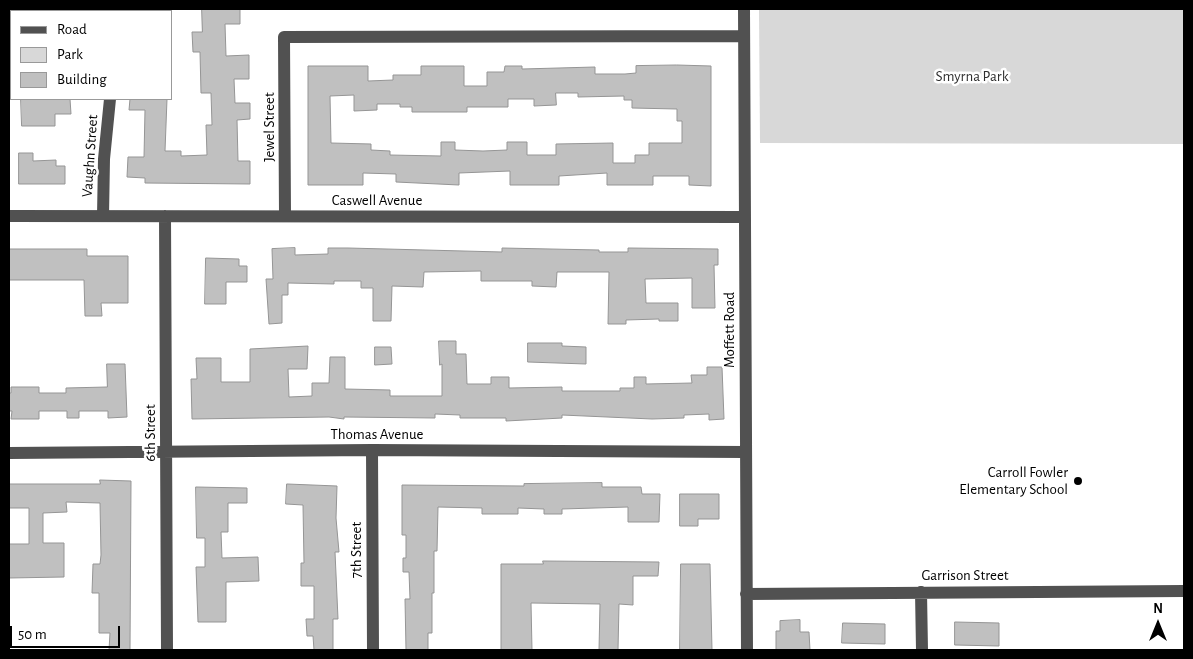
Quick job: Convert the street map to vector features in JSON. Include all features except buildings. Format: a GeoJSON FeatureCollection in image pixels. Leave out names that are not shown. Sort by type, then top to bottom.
{"type":"FeatureCollection","features":[{"type":"Feature","properties":{"kind":"street","name":"Moffett Road"},"geometry":{"type":"LineString","coordinates":[[744,9],[747,650]]}},
{"type":"Feature","properties":{"kind":"street","name":"Jewel Street"},"geometry":{"type":"LineString","coordinates":[[285,216],[284,37],[744,36]]}},
{"type":"Feature","properties":{"kind":"street","name":"Vaughn Street"},"geometry":{"type":"LineString","coordinates":[[103,216],[104,167],[110,100]]}},
{"type":"Feature","properties":{"kind":"street","name":"Caswell Avenue"},"geometry":{"type":"LineString","coordinates":[[9,216],[744,217]]}},
{"type":"Feature","properties":{"kind":"street","name":"6th Street"},"geometry":{"type":"LineString","coordinates":[[165,216],[167,650]]}},
{"type":"Feature","properties":{"kind":"street","name":"Thomas Avenue"},"geometry":{"type":"LineString","coordinates":[[9,453],[372,450],[746,452]]}},
{"type":"Feature","properties":{"kind":"street","name":"7th Street"},"geometry":{"type":"LineString","coordinates":[[372,450],[373,650]]}},
{"type":"Feature","properties":{"kind":"street","name":"Garrison Street"},"geometry":{"type":"LineString","coordinates":[[746,594],[1184,591]]}},
{"type":"Feature","properties":{"kind":"street"},"geometry":{"type":"LineString","coordinates":[[922,592],[922,650]]}},
{"type":"Feature","properties":{"kind":"green space","name":"Smyrna Park"},"geometry":{"type":"Polygon","coordinates":[[[759,9],[1184,9],[1184,144],[760,143],[759,9]]]}},
{"type":"Feature","properties":{"kind":"place","name":"Carroll Fowler Elementary School"},"geometry":{"type":"Point","coordinates":[1078,481]}}]}
